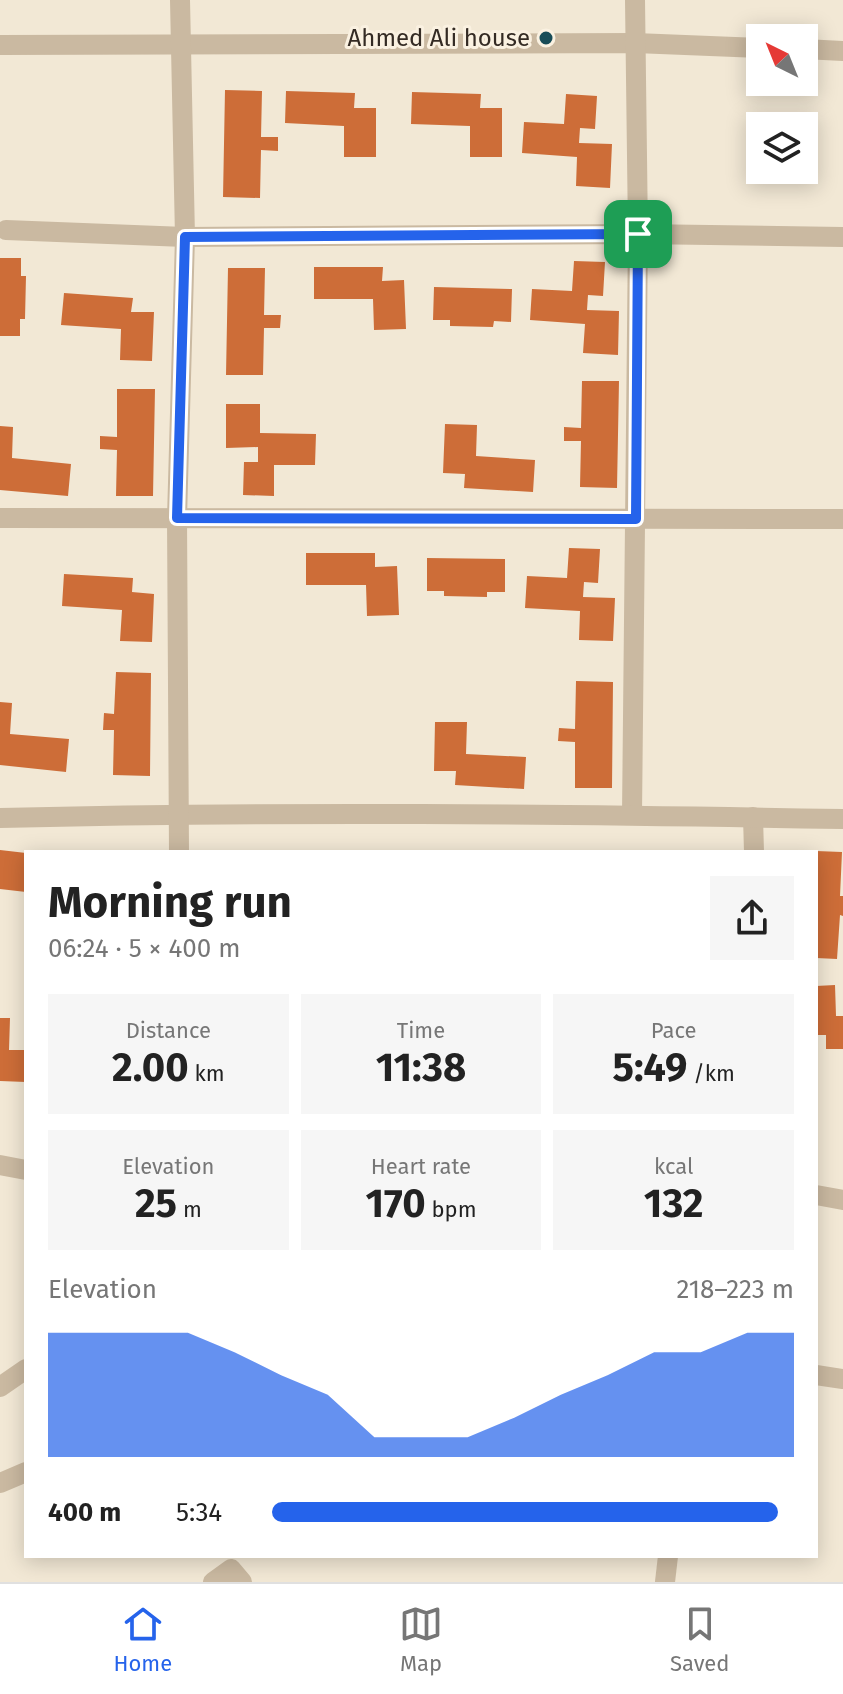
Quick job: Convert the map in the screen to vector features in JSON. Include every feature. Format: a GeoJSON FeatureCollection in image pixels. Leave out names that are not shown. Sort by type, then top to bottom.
{"type":"FeatureCollection","features":[{"type":"Feature","properties":{"kind":"street"},"geometry":{"type":"LineString","coordinates":[[179,850],[177,518],[185,237],[180,0]]}},
{"type":"Feature","properties":{"kind":"street"},"geometry":{"type":"LineString","coordinates":[[632,815],[638,234],[635,0]]}},
{"type":"Feature","properties":{"kind":"street"},"geometry":{"type":"LineString","coordinates":[[0,45],[635,43],[746,47]]}},
{"type":"Feature","properties":{"kind":"street"},"geometry":{"type":"LineString","coordinates":[[818,50],[843,51]]}},
{"type":"Feature","properties":{"kind":"street"},"geometry":{"type":"LineString","coordinates":[[6,230],[185,237],[638,234],[843,237]]}},
{"type":"Feature","properties":{"kind":"street"},"geometry":{"type":"LineString","coordinates":[[0,518],[843,519]]}},
{"type":"Feature","properties":{"kind":"street"},"geometry":{"type":"LineString","coordinates":[[0,818],[179,813],[843,819]]}},
{"type":"Feature","properties":{"kind":"street"},"geometry":{"type":"LineString","coordinates":[[753,817],[754,850]]}},
{"type":"Feature","properties":{"kind":"street"},"geometry":{"type":"LineString","coordinates":[[0,1165],[24,1170]]}},
{"type":"Feature","properties":{"kind":"street"},"geometry":{"type":"LineString","coordinates":[[818,1195],[843,1200]]}},
{"type":"Feature","properties":{"kind":"street"},"geometry":{"type":"LineString","coordinates":[[0,1387],[24,1370]]}},
{"type":"Feature","properties":{"kind":"street"},"geometry":{"type":"LineString","coordinates":[[818,1375],[843,1379]]}},
{"type":"Feature","properties":{"kind":"street"},"geometry":{"type":"LineString","coordinates":[[0,1483],[24,1473]]}},
{"type":"Feature","properties":{"kind":"street"},"geometry":{"type":"LineString","coordinates":[[665,1582],[668,1558]]}},
{"type":"Feature","properties":{"kind":"street"},"geometry":{"type":"LineString","coordinates":[[213,1582],[239,1569]]}},
{"type":"Feature","properties":{"kind":"building"},"geometry":{"type":"Polygon","coordinates":[[[225,90],[262,91],[261,137],[278,137],[278,151],[261,150],[260,198],[223,197],[225,90]]]}},
{"type":"Feature","properties":{"kind":"building"},"geometry":{"type":"Polygon","coordinates":[[[286,91],[355,93],[354,108],[376,108],[376,157],[344,157],[344,126],[285,123],[286,91]]]}},
{"type":"Feature","properties":{"kind":"building"},"geometry":{"type":"Polygon","coordinates":[[[412,92],[481,94],[480,108],[502,108],[502,157],[470,157],[470,126],[411,124],[412,92]]]}},
{"type":"Feature","properties":{"kind":"building"},"geometry":{"type":"Polygon","coordinates":[[[566,94],[597,96],[595,129],[580,128],[579,143],[612,144],[610,188],[576,186],[577,157],[522,153],[524,122],[564,124],[566,94]]]}},
{"type":"Feature","properties":{"kind":"building"},"geometry":{"type":"Polygon","coordinates":[[[0,258],[21,258],[21,276],[26,276],[25,319],[20,319],[20,336],[0,336],[0,258]]]}},
{"type":"Feature","properties":{"kind":"building"},"geometry":{"type":"Polygon","coordinates":[[[574,261],[605,262],[603,296],[588,295],[587,310],[619,311],[618,355],[583,353],[585,324],[530,320],[532,289],[572,291],[574,261]]]}},
{"type":"Feature","properties":{"kind":"building"},"geometry":{"type":"Polygon","coordinates":[[[314,267],[383,267],[382,281],[404,280],[406,329],[374,330],[373,299],[314,299],[314,267]]]}},
{"type":"Feature","properties":{"kind":"building"},"geometry":{"type":"Polygon","coordinates":[[[228,268],[265,268],[264,315],[281,315],[280,328],[264,328],[263,375],[226,375],[228,268]]]}},
{"type":"Feature","properties":{"kind":"building"},"geometry":{"type":"Polygon","coordinates":[[[434,287],[512,289],[511,322],[494,321],[493,327],[450,326],[450,320],[433,320],[434,287]]]}},
{"type":"Feature","properties":{"kind":"building"},"geometry":{"type":"Polygon","coordinates":[[[64,293],[133,298],[131,312],[154,312],[152,361],[120,360],[121,329],[61,325],[64,293]]]}},
{"type":"Feature","properties":{"kind":"building"},"geometry":{"type":"Polygon","coordinates":[[[582,381],[619,381],[617,488],[580,487],[581,441],[564,441],[564,427],[581,428],[582,381]]]}},
{"type":"Feature","properties":{"kind":"building"},"geometry":{"type":"Polygon","coordinates":[[[117,389],[155,389],[153,496],[116,496],[117,450],[100,449],[100,436],[117,437],[117,389]]]}},
{"type":"Feature","properties":{"kind":"building"},"geometry":{"type":"Polygon","coordinates":[[[226,404],[260,404],[260,433],[316,434],[315,465],[274,465],[274,496],[243,495],[244,462],[258,462],[258,447],[226,448],[226,404]]]}},
{"type":"Feature","properties":{"kind":"building"},"geometry":{"type":"Polygon","coordinates":[[[445,424],[477,425],[476,456],[535,460],[533,492],[464,488],[465,474],[443,473],[445,424]]]}},
{"type":"Feature","properties":{"kind":"building"},"geometry":{"type":"Polygon","coordinates":[[[0,426],[13,427],[12,458],[71,464],[68,496],[0,490],[0,426]]]}},
{"type":"Feature","properties":{"kind":"building"},"geometry":{"type":"Polygon","coordinates":[[[569,548],[600,549],[598,583],[584,582],[583,597],[615,598],[613,641],[579,640],[580,611],[525,608],[527,576],[567,578],[569,548]]]}},
{"type":"Feature","properties":{"kind":"building"},"geometry":{"type":"Polygon","coordinates":[[[306,553],[375,553],[375,567],[397,566],[399,615],[367,616],[366,585],[306,585],[306,553]]]}},
{"type":"Feature","properties":{"kind":"building"},"geometry":{"type":"Polygon","coordinates":[[[427,558],[505,559],[505,592],[487,592],[487,597],[444,596],[444,591],[427,591],[427,558]]]}},
{"type":"Feature","properties":{"kind":"building"},"geometry":{"type":"Polygon","coordinates":[[[64,574],[133,578],[132,592],[154,594],[152,642],[120,641],[122,610],[62,606],[64,574]]]}},
{"type":"Feature","properties":{"kind":"building"},"geometry":{"type":"Polygon","coordinates":[[[116,672],[151,673],[150,776],[113,775],[114,730],[103,730],[104,713],[114,714],[116,672]]]}},
{"type":"Feature","properties":{"kind":"building"},"geometry":{"type":"Polygon","coordinates":[[[576,681],[613,682],[612,788],[575,788],[575,742],[558,741],[559,728],[575,729],[576,681]]]}},
{"type":"Feature","properties":{"kind":"building"},"geometry":{"type":"Polygon","coordinates":[[[0,702],[12,703],[10,734],[69,739],[66,772],[0,765],[0,702]]]}},
{"type":"Feature","properties":{"kind":"building"},"geometry":{"type":"Polygon","coordinates":[[[435,722],[467,722],[466,754],[526,757],[524,789],[455,785],[456,771],[434,771],[435,722]]]}},
{"type":"Feature","properties":{"kind":"building"},"geometry":{"type":"Polygon","coordinates":[[[0,850],[24,853],[24,892],[0,889],[0,850]]]}},
{"type":"Feature","properties":{"kind":"building"},"geometry":{"type":"Polygon","coordinates":[[[818,851],[842,852],[840,896],[843,896],[843,916],[840,915],[837,959],[818,958],[818,851]]]}},
{"type":"Feature","properties":{"kind":"building"},"geometry":{"type":"Polygon","coordinates":[[[835,985],[836,1016],[843,1016],[843,1049],[826,1049],[826,1035],[818,1035],[818,986],[835,985]]]}},
{"type":"Feature","properties":{"kind":"building"},"geometry":{"type":"Polygon","coordinates":[[[0,1018],[10,1018],[9,1050],[24,1050],[24,1082],[0,1081],[0,1018]]]}},
{"type":"Feature","properties":{"kind":"place","name":"Ahmed Ali house"},"geometry":{"type":"Point","coordinates":[546,38]}},
{"type":"Feature","properties":{"kind":"route"},"geometry":{"type":"LineString","coordinates":[[638,234],[636,519],[177,518],[185,237],[638,234]]}}]}
